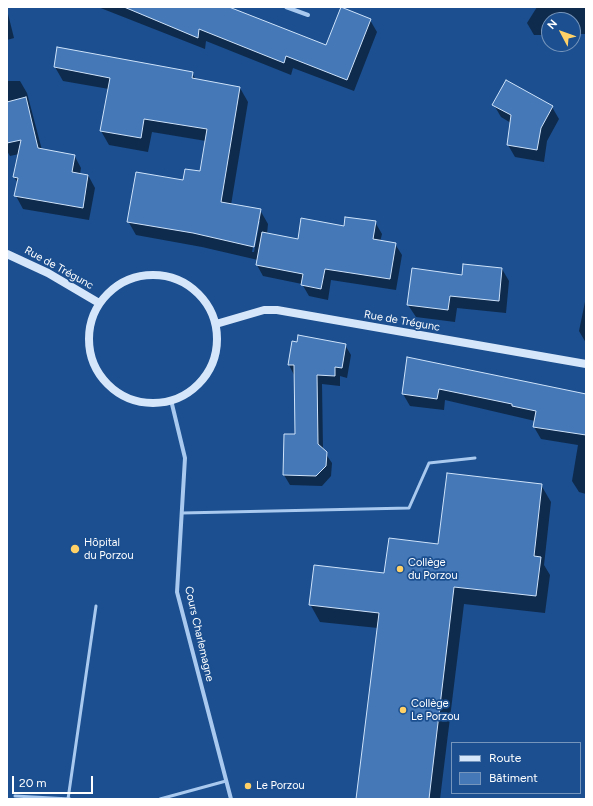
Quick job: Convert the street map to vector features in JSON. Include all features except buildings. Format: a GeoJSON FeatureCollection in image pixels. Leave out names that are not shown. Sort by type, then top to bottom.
{"type":"FeatureCollection","features":[{"type":"Feature","properties":{"kind":"main road","name":"Rue de Trégunc"},"geometry":{"type":"LineString","coordinates":[[7,254],[48,273],[99,303]]}},
{"type":"Feature","properties":{"kind":"main road","name":"Rue de Trégunc"},"geometry":{"type":"LineString","coordinates":[[158,274],[178,279],[195,289],[208,305],[216,324],[217,346],[211,367],[198,385],[180,398],[159,403],[136,401],[116,392],[100,377],[90,358],[88,336],[92,315],[103,297],[118,284],[137,276],[158,274]]}},
{"type":"Feature","properties":{"kind":"main road","name":"Rue de Trégunc"},"geometry":{"type":"LineString","coordinates":[[216,324],[264,310],[276,310],[586,364]]}},
{"type":"Feature","properties":{"kind":"street"},"geometry":{"type":"LineString","coordinates":[[286,7],[308,15]]}},
{"type":"Feature","properties":{"kind":"street","name":"Cours Charlemagne"},"geometry":{"type":"LineString","coordinates":[[171,400],[185,458],[177,592],[231,799]]}},
{"type":"Feature","properties":{"kind":"lane"},"geometry":{"type":"LineString","coordinates":[[182,513],[409,508],[429,463],[475,458]]}},
{"type":"Feature","properties":{"kind":"lane"},"geometry":{"type":"LineString","coordinates":[[15,796],[69,799],[96,606]]}},
{"type":"Feature","properties":{"kind":"lane"},"geometry":{"type":"LineString","coordinates":[[160,799],[226,781]]}},
{"type":"Feature","properties":{"kind":"place","name":"Hôpital du Porzou"},"geometry":{"type":"Point","coordinates":[75,549]}},
{"type":"Feature","properties":{"kind":"place","name":"Collège du Porzou"},"geometry":{"type":"Point","coordinates":[400,569]}},
{"type":"Feature","properties":{"kind":"place","name":"Collège Le Porzou"},"geometry":{"type":"Point","coordinates":[403,710]}},
{"type":"Feature","properties":{"kind":"place","name":"Le Porzou"},"geometry":{"type":"Point","coordinates":[248,786]}}]}
